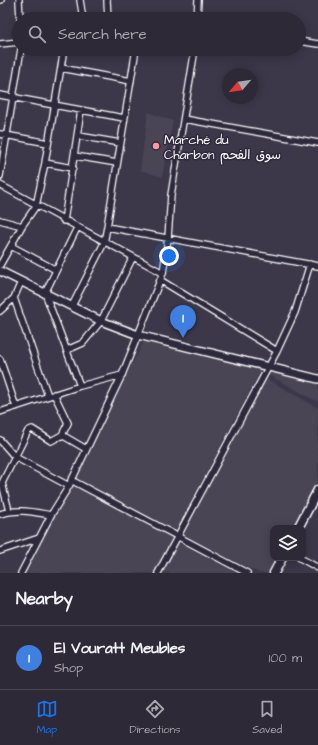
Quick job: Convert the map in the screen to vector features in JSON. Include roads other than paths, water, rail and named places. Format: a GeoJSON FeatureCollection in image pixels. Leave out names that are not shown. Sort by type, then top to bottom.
{"type":"FeatureCollection","features":[{"type":"Feature","properties":{"kind":"main road"},"geometry":{"type":"LineString","coordinates":[[300,525],[318,490]]}},
{"type":"Feature","properties":{"kind":"main road"},"geometry":{"type":"LineString","coordinates":[[274,573],[280,561]]}},
{"type":"Feature","properties":{"kind":"street"},"geometry":{"type":"LineString","coordinates":[[19,0],[20,12]]}},
{"type":"Feature","properties":{"kind":"street"},"geometry":{"type":"LineString","coordinates":[[80,0],[82,12]]}},
{"type":"Feature","properties":{"kind":"street"},"geometry":{"type":"LineString","coordinates":[[107,0],[108,12]]}},
{"type":"Feature","properties":{"kind":"street"},"geometry":{"type":"LineString","coordinates":[[198,0],[198,12]]}},
{"type":"Feature","properties":{"kind":"street"},"geometry":{"type":"LineString","coordinates":[[306,42],[318,44]]}},
{"type":"Feature","properties":{"kind":"street"},"geometry":{"type":"LineString","coordinates":[[0,44],[12,43]]}},
{"type":"Feature","properties":{"kind":"street"},"geometry":{"type":"LineString","coordinates":[[0,176],[3,134],[20,56]]}},
{"type":"Feature","properties":{"kind":"street"},"geometry":{"type":"LineString","coordinates":[[0,265],[22,226],[36,206],[45,163],[63,56]]}},
{"type":"Feature","properties":{"kind":"street"},"geometry":{"type":"LineString","coordinates":[[72,306],[104,242],[135,56]]}},
{"type":"Feature","properties":{"kind":"street"},"geometry":{"type":"LineString","coordinates":[[21,573],[51,515],[70,483],[122,375],[163,273],[168,238],[171,195],[193,56]]}},
{"type":"Feature","properties":{"kind":"street"},"geometry":{"type":"LineString","coordinates":[[61,68],[131,81]]}},
{"type":"Feature","properties":{"kind":"street"},"geometry":{"type":"LineString","coordinates":[[0,95],[124,118]]}},
{"type":"Feature","properties":{"kind":"street"},"geometry":{"type":"LineString","coordinates":[[67,222],[73,168],[82,110]]}},
{"type":"Feature","properties":{"kind":"street"},"geometry":{"type":"LineString","coordinates":[[184,119],[318,143]]}},
{"type":"Feature","properties":{"kind":"street"},"geometry":{"type":"LineString","coordinates":[[3,134],[48,143]]}},
{"type":"Feature","properties":{"kind":"street"},"geometry":{"type":"LineString","coordinates":[[79,136],[120,143]]}},
{"type":"Feature","properties":{"kind":"street"},"geometry":{"type":"LineString","coordinates":[[75,156],[116,163]]}},
{"type":"Feature","properties":{"kind":"street"},"geometry":{"type":"LineString","coordinates":[[45,163],[73,168]]}},
{"type":"Feature","properties":{"kind":"street"},"geometry":{"type":"LineString","coordinates":[[0,186],[163,273]]}},
{"type":"Feature","properties":{"kind":"street"},"geometry":{"type":"LineString","coordinates":[[0,220],[22,226]]}},
{"type":"Feature","properties":{"kind":"street"},"geometry":{"type":"LineString","coordinates":[[107,227],[318,266]]}},
{"type":"Feature","properties":{"kind":"street"},"geometry":{"type":"LineString","coordinates":[[77,228],[45,293],[80,386]]}},
{"type":"Feature","properties":{"kind":"street"},"geometry":{"type":"LineString","coordinates":[[11,246],[56,270]]}},
{"type":"Feature","properties":{"kind":"street"},"geometry":{"type":"LineString","coordinates":[[67,350],[83,343],[101,321],[133,257]]}},
{"type":"Feature","properties":{"kind":"street"},"geometry":{"type":"LineString","coordinates":[[158,573],[278,351],[295,312],[310,264]]}},
{"type":"Feature","properties":{"kind":"street"},"geometry":{"type":"LineString","coordinates":[[0,271],[101,321],[138,335],[318,379]]}},
{"type":"Feature","properties":{"kind":"street"},"geometry":{"type":"LineString","coordinates":[[160,280],[278,351]]}},
{"type":"Feature","properties":{"kind":"street"},"geometry":{"type":"LineString","coordinates":[[0,311],[14,298],[21,282]]}},
{"type":"Feature","properties":{"kind":"street"},"geometry":{"type":"LineString","coordinates":[[14,298],[48,396]]}},
{"type":"Feature","properties":{"kind":"street"},"geometry":{"type":"LineString","coordinates":[[0,359],[16,407]]}},
{"type":"Feature","properties":{"kind":"street"},"geometry":{"type":"LineString","coordinates":[[0,412],[80,386],[122,375]]}},
{"type":"Feature","properties":{"kind":"street"},"geometry":{"type":"LineString","coordinates":[[9,511],[1,483],[30,429],[51,441],[62,435],[68,423],[54,394]]}},
{"type":"Feature","properties":{"kind":"street"},"geometry":{"type":"LineString","coordinates":[[62,435],[86,449]]}},
{"type":"Feature","properties":{"kind":"street"},"geometry":{"type":"LineString","coordinates":[[0,440],[15,457],[177,536],[247,573]]}},
{"type":"Feature","properties":{"kind":"street"},"geometry":{"type":"LineString","coordinates":[[0,514],[9,511],[22,510],[51,515]]}},
{"type":"Feature","properties":{"kind":"street"},"geometry":{"type":"LineString","coordinates":[[0,552],[39,538]]}},
{"type":"Feature","properties":{"kind":"street"},"geometry":{"type":"LineString","coordinates":[[305,561],[318,568]]}},
{"type":"Feature","properties":{"kind":"place","name":"Marché du Charbon سوق الفحم"},"geometry":{"type":"Point","coordinates":[156,146]}},
{"type":"Feature","properties":{"kind":"place","name":"El Vouratt Meubles"},"geometry":{"type":"Point","coordinates":[183,338]}}]}
